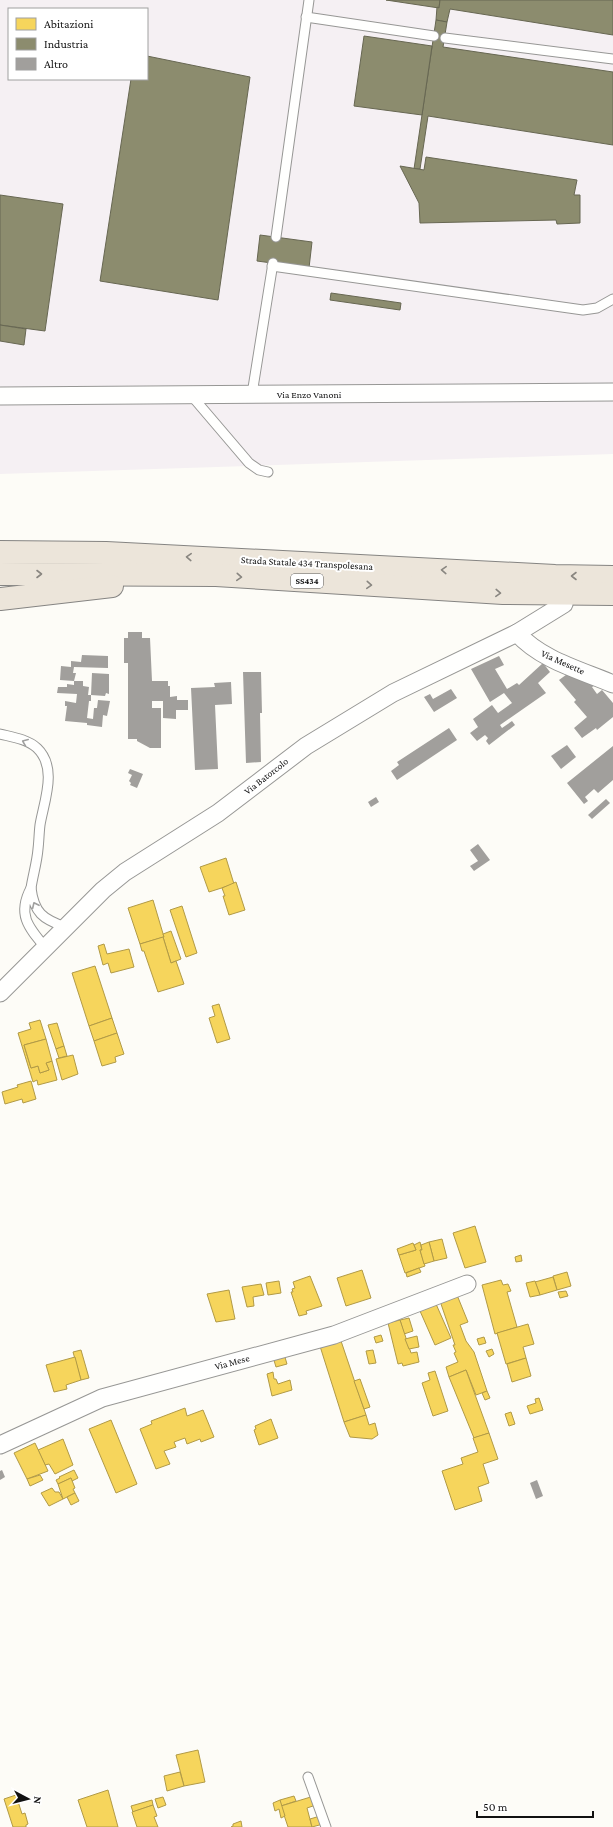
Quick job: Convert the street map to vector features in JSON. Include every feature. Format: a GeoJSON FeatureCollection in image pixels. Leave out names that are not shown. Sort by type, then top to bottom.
{"type":"FeatureCollection","features":[{"type":"Feature","properties":{"kind":"highway"},"geometry":{"type":"LineString","coordinates":[[0,537],[86,541],[106,553]]}},
{"type":"Feature","properties":{"kind":"highway","name":"Strada Statale 434 Transpolesana"},"geometry":{"type":"LineString","coordinates":[[0,552],[106,553],[554,576],[613,577]]}},
{"type":"Feature","properties":{"kind":"highway","name":"Strada Statale 434 Transpolesana"},"geometry":{"type":"LineString","coordinates":[[0,574],[216,575],[503,593],[613,594]]}},
{"type":"Feature","properties":{"kind":"highway"},"geometry":{"type":"LineString","coordinates":[[0,599],[216,575]]}},
{"type":"Feature","properties":{"kind":"street","name":"Via Enzo Vanoni"},"geometry":{"type":"LineString","coordinates":[[2,396],[613,392]]}},
{"type":"Feature","properties":{"kind":"street","name":"Via Batorcolo"},"geometry":{"type":"LineString","coordinates":[[0,993],[103,890],[125,872],[218,813],[306,746],[393,693],[517,633],[564,604]]}},
{"type":"Feature","properties":{"kind":"street","name":"Via Mesette"},"geometry":{"type":"LineString","coordinates":[[517,633],[528,645],[540,653],[613,684]]}},
{"type":"Feature","properties":{"kind":"street","name":"Via Mese"},"geometry":{"type":"LineString","coordinates":[[0,1445],[102,1398],[334,1335],[467,1284]]}},
{"type":"Feature","properties":{"kind":"lane"},"geometry":{"type":"LineString","coordinates":[[276,237],[309,0]]}},
{"type":"Feature","properties":{"kind":"lane"},"geometry":{"type":"LineString","coordinates":[[306,17],[434,36]]}},
{"type":"Feature","properties":{"kind":"lane"},"geometry":{"type":"LineString","coordinates":[[445,38],[613,59]]}},
{"type":"Feature","properties":{"kind":"lane"},"geometry":{"type":"LineString","coordinates":[[252,394],[272,264],[583,310],[597,308],[613,299]]}},
{"type":"Feature","properties":{"kind":"lane"},"geometry":{"type":"LineString","coordinates":[[191,395],[249,463],[259,470],[268,472]]}},
{"type":"Feature","properties":{"kind":"lane"},"geometry":{"type":"LineString","coordinates":[[0,734],[28,742],[37,749],[44,759],[47,769],[48,788],[31,888],[32,900],[40,914],[48,921],[65,927]]}},
{"type":"Feature","properties":{"kind":"lane"},"geometry":{"type":"LineString","coordinates":[[31,888],[24,901],[24,912],[28,925],[45,947]]}},
{"type":"Feature","properties":{"kind":"lane"},"geometry":{"type":"LineString","coordinates":[[308,1777],[326,1827]]}},
{"type":"Feature","properties":{"kind":"shaded area"},"geometry":{"type":"Polygon","coordinates":[[[0,0],[613,0],[613,454],[0,474],[0,0]]]}},
{"type":"Feature","properties":{"kind":"building: Abitazioni"},"geometry":{"type":"Polygon","coordinates":[[[226,858],[234,884],[209,892],[200,867],[226,858]]]}},
{"type":"Feature","properties":{"kind":"building: Abitazioni"},"geometry":{"type":"Polygon","coordinates":[[[236,882],[245,910],[229,915],[222,888],[236,882]]]}},
{"type":"Feature","properties":{"kind":"building: Abitazioni"},"geometry":{"type":"Polygon","coordinates":[[[153,900],[164,937],[140,944],[128,908],[153,900]]]}},
{"type":"Feature","properties":{"kind":"building: Abitazioni"},"geometry":{"type":"Polygon","coordinates":[[[182,906],[197,953],[186,957],[170,910],[182,906]]]}},
{"type":"Feature","properties":{"kind":"building: Abitazioni"},"geometry":{"type":"Polygon","coordinates":[[[171,931],[181,959],[171,963],[163,934],[171,931]]]}},
{"type":"Feature","properties":{"kind":"building: Abitazioni"},"geometry":{"type":"Polygon","coordinates":[[[163,937],[171,963],[176,961],[184,984],[158,992],[144,951],[142,951],[140,944],[163,937]]]}},
{"type":"Feature","properties":{"kind":"building: Abitazioni"},"geometry":{"type":"Polygon","coordinates":[[[104,944],[107,954],[129,949],[134,967],[111,973],[108,963],[103,965],[98,946],[104,944]]]}},
{"type":"Feature","properties":{"kind":"building: Abitazioni"},"geometry":{"type":"Polygon","coordinates":[[[95,966],[112,1018],[89,1026],[72,973],[95,966]]]}},
{"type":"Feature","properties":{"kind":"building: Abitazioni"},"geometry":{"type":"Polygon","coordinates":[[[219,1004],[230,1039],[217,1043],[209,1018],[215,1016],[212,1006],[219,1004]]]}},
{"type":"Feature","properties":{"kind":"building: Abitazioni"},"geometry":{"type":"Polygon","coordinates":[[[112,1018],[117,1033],[94,1041],[89,1026],[112,1018]]]}},
{"type":"Feature","properties":{"kind":"building: Abitazioni"},"geometry":{"type":"Polygon","coordinates":[[[40,1020],[46,1039],[24,1045],[31,1068],[38,1066],[40,1073],[49,1070],[46,1063],[52,1061],[57,1080],[38,1085],[37,1080],[33,1082],[18,1033],[31,1029],[29,1023],[40,1020]]]}},
{"type":"Feature","properties":{"kind":"building: Abitazioni"},"geometry":{"type":"Polygon","coordinates":[[[57,1023],[64,1046],[56,1049],[48,1025],[57,1023]]]}},
{"type":"Feature","properties":{"kind":"building: Abitazioni"},"geometry":{"type":"Polygon","coordinates":[[[117,1033],[124,1054],[115,1057],[116,1062],[102,1066],[94,1041],[117,1033]]]}},
{"type":"Feature","properties":{"kind":"building: Abitazioni"},"geometry":{"type":"Polygon","coordinates":[[[46,1039],[52,1061],[46,1063],[49,1070],[40,1073],[38,1066],[31,1068],[24,1045],[46,1039]]]}},
{"type":"Feature","properties":{"kind":"building: Abitazioni"},"geometry":{"type":"Polygon","coordinates":[[[64,1046],[67,1056],[59,1058],[56,1049],[64,1046]]]}},
{"type":"Feature","properties":{"kind":"building: Abitazioni"},"geometry":{"type":"Polygon","coordinates":[[[73,1055],[78,1074],[62,1080],[56,1059],[73,1055]]]}},
{"type":"Feature","properties":{"kind":"building: Abitazioni"},"geometry":{"type":"Polygon","coordinates":[[[31,1081],[36,1099],[23,1103],[22,1099],[5,1104],[2,1092],[18,1087],[17,1085],[31,1081]]]}},
{"type":"Feature","properties":{"kind":"building: Abitazioni"},"geometry":{"type":"Polygon","coordinates":[[[475,1226],[486,1262],[465,1268],[453,1233],[475,1226]]]}},
{"type":"Feature","properties":{"kind":"building: Abitazioni"},"geometry":{"type":"Polygon","coordinates":[[[442,1239],[447,1258],[434,1261],[429,1242],[442,1239]]]}},
{"type":"Feature","properties":{"kind":"building: Abitazioni"},"geometry":{"type":"Polygon","coordinates":[[[420,1242],[422,1250],[420,1250],[425,1266],[405,1273],[399,1255],[416,1250],[414,1245],[420,1242]]]}},
{"type":"Feature","properties":{"kind":"building: Abitazioni"},"geometry":{"type":"Polygon","coordinates":[[[429,1242],[434,1261],[424,1264],[420,1250],[422,1250],[421,1245],[429,1242]]]}},
{"type":"Feature","properties":{"kind":"building: Abitazioni"},"geometry":{"type":"Polygon","coordinates":[[[413,1243],[416,1250],[399,1255],[397,1249],[413,1243]]]}},
{"type":"Feature","properties":{"kind":"building: Abitazioni"},"geometry":{"type":"Polygon","coordinates":[[[521,1255],[522,1261],[516,1262],[515,1257],[521,1255]]]}},
{"type":"Feature","properties":{"kind":"building: Abitazioni"},"geometry":{"type":"Polygon","coordinates":[[[419,1268],[421,1272],[407,1277],[406,1273],[419,1268]]]}},
{"type":"Feature","properties":{"kind":"building: Abitazioni"},"geometry":{"type":"Polygon","coordinates":[[[362,1270],[371,1298],[346,1306],[337,1278],[362,1270]]]}},
{"type":"Feature","properties":{"kind":"building: Abitazioni"},"geometry":{"type":"Polygon","coordinates":[[[567,1272],[571,1286],[557,1290],[553,1276],[567,1272]]]}},
{"type":"Feature","properties":{"kind":"building: Abitazioni"},"geometry":{"type":"Polygon","coordinates":[[[310,1276],[322,1306],[306,1311],[307,1314],[299,1316],[291,1292],[293,1292],[292,1289],[295,1288],[293,1282],[310,1276]]]}},
{"type":"Feature","properties":{"kind":"building: Abitazioni"},"geometry":{"type":"Polygon","coordinates":[[[553,1277],[557,1290],[540,1295],[535,1282],[553,1277]]]}},
{"type":"Feature","properties":{"kind":"building: Abitazioni"},"geometry":{"type":"Polygon","coordinates":[[[501,1280],[503,1285],[508,1284],[511,1291],[507,1292],[517,1327],[495,1334],[482,1285],[501,1280]]]}},
{"type":"Feature","properties":{"kind":"building: Abitazioni"},"geometry":{"type":"Polygon","coordinates":[[[279,1281],[281,1293],[268,1295],[266,1283],[279,1281]]]}},
{"type":"Feature","properties":{"kind":"building: Abitazioni"},"geometry":{"type":"Polygon","coordinates":[[[535,1281],[540,1295],[530,1297],[526,1283],[535,1281]]]}},
{"type":"Feature","properties":{"kind":"building: Abitazioni"},"geometry":{"type":"Polygon","coordinates":[[[261,1284],[264,1295],[253,1297],[254,1306],[247,1307],[242,1287],[261,1284]]]}},
{"type":"Feature","properties":{"kind":"building: Abitazioni"},"geometry":{"type":"Polygon","coordinates":[[[229,1290],[235,1319],[216,1322],[207,1294],[229,1290]]]}},
{"type":"Feature","properties":{"kind":"building: Abitazioni"},"geometry":{"type":"Polygon","coordinates":[[[566,1291],[568,1296],[560,1298],[558,1292],[566,1291]]]}},
{"type":"Feature","properties":{"kind":"building: Abitazioni"},"geometry":{"type":"Polygon","coordinates":[[[457,1295],[468,1322],[460,1325],[466,1341],[474,1352],[487,1391],[476,1395],[466,1370],[449,1377],[446,1367],[458,1362],[454,1353],[456,1352],[453,1345],[455,1345],[440,1301],[457,1295]]]}},
{"type":"Feature","properties":{"kind":"building: Abitazioni"},"geometry":{"type":"Polygon","coordinates":[[[436,1304],[451,1338],[435,1345],[420,1311],[436,1304]]]}},
{"type":"Feature","properties":{"kind":"building: Abitazioni"},"geometry":{"type":"Polygon","coordinates":[[[409,1318],[413,1331],[404,1334],[400,1320],[409,1318]]]}},
{"type":"Feature","properties":{"kind":"building: Abitazioni"},"geometry":{"type":"Polygon","coordinates":[[[400,1320],[411,1353],[417,1352],[419,1362],[403,1366],[402,1363],[398,1364],[388,1323],[400,1320]]]}},
{"type":"Feature","properties":{"kind":"building: Abitazioni"},"geometry":{"type":"Polygon","coordinates":[[[528,1324],[534,1344],[523,1347],[526,1358],[506,1364],[497,1333],[528,1324]]]}},
{"type":"Feature","properties":{"kind":"building: Abitazioni"},"geometry":{"type":"Polygon","coordinates":[[[381,1335],[383,1341],[376,1343],[374,1337],[381,1335]]]}},
{"type":"Feature","properties":{"kind":"building: Abitazioni"},"geometry":{"type":"Polygon","coordinates":[[[417,1336],[419,1347],[409,1349],[405,1339],[417,1336]]]}},
{"type":"Feature","properties":{"kind":"building: Abitazioni"},"geometry":{"type":"Polygon","coordinates":[[[484,1337],[486,1343],[479,1345],[477,1339],[484,1337]]]}},
{"type":"Feature","properties":{"kind":"building: Abitazioni"},"geometry":{"type":"Polygon","coordinates":[[[340,1338],[366,1415],[344,1422],[319,1343],[340,1338]]]}},
{"type":"Feature","properties":{"kind":"building: Abitazioni"},"geometry":{"type":"Polygon","coordinates":[[[492,1349],[494,1354],[489,1357],[486,1351],[492,1349]]]}},
{"type":"Feature","properties":{"kind":"building: Abitazioni"},"geometry":{"type":"Polygon","coordinates":[[[81,1350],[89,1378],[81,1380],[73,1352],[81,1350]]]}},
{"type":"Feature","properties":{"kind":"building: Abitazioni"},"geometry":{"type":"Polygon","coordinates":[[[373,1350],[376,1363],[369,1364],[366,1351],[373,1350]]]}},
{"type":"Feature","properties":{"kind":"building: Abitazioni"},"geometry":{"type":"Polygon","coordinates":[[[284,1354],[287,1364],[276,1367],[273,1357],[284,1354]]]}},
{"type":"Feature","properties":{"kind":"building: Abitazioni"},"geometry":{"type":"Polygon","coordinates":[[[75,1357],[81,1380],[66,1385],[67,1389],[54,1392],[46,1365],[75,1357]]]}},
{"type":"Feature","properties":{"kind":"building: Abitazioni"},"geometry":{"type":"Polygon","coordinates":[[[526,1358],[531,1376],[512,1382],[507,1364],[526,1358]]]}},
{"type":"Feature","properties":{"kind":"building: Abitazioni"},"geometry":{"type":"Polygon","coordinates":[[[466,1370],[489,1433],[474,1438],[449,1377],[466,1370]]]}},
{"type":"Feature","properties":{"kind":"building: Abitazioni"},"geometry":{"type":"Polygon","coordinates":[[[435,1371],[448,1411],[433,1416],[422,1383],[430,1380],[428,1373],[435,1371]]]}},
{"type":"Feature","properties":{"kind":"building: Abitazioni"},"geometry":{"type":"Polygon","coordinates":[[[273,1372],[274,1379],[276,1379],[278,1384],[290,1380],[292,1390],[272,1396],[267,1374],[273,1372]]]}},
{"type":"Feature","properties":{"kind":"building: Abitazioni"},"geometry":{"type":"Polygon","coordinates":[[[360,1379],[370,1407],[364,1409],[354,1381],[360,1379]]]}},
{"type":"Feature","properties":{"kind":"building: Abitazioni"},"geometry":{"type":"Polygon","coordinates":[[[487,1391],[490,1398],[485,1400],[482,1393],[487,1391]]]}},
{"type":"Feature","properties":{"kind":"building: Abitazioni"},"geometry":{"type":"Polygon","coordinates":[[[539,1398],[543,1410],[530,1414],[527,1406],[536,1403],[535,1399],[539,1398]]]}},
{"type":"Feature","properties":{"kind":"building: Abitazioni"},"geometry":{"type":"Polygon","coordinates":[[[185,1408],[187,1416],[203,1410],[214,1437],[201,1442],[200,1439],[187,1444],[185,1438],[174,1442],[176,1447],[164,1451],[170,1464],[156,1469],[140,1429],[152,1424],[151,1421],[185,1408]]]}},
{"type":"Feature","properties":{"kind":"building: Abitazioni"},"geometry":{"type":"Polygon","coordinates":[[[511,1412],[515,1424],[509,1426],[505,1414],[511,1412]]]}},
{"type":"Feature","properties":{"kind":"building: Abitazioni"},"geometry":{"type":"Polygon","coordinates":[[[366,1415],[369,1425],[375,1423],[378,1435],[372,1439],[350,1437],[344,1422],[366,1415]]]}},
{"type":"Feature","properties":{"kind":"building: Abitazioni"},"geometry":{"type":"Polygon","coordinates":[[[271,1419],[278,1438],[259,1445],[254,1430],[256,1429],[255,1426],[271,1419]]]}},
{"type":"Feature","properties":{"kind":"building: Abitazioni"},"geometry":{"type":"Polygon","coordinates":[[[111,1420],[137,1484],[116,1493],[89,1429],[111,1420]]]}},
{"type":"Feature","properties":{"kind":"building: Abitazioni"},"geometry":{"type":"Polygon","coordinates":[[[489,1433],[498,1459],[483,1464],[489,1483],[478,1487],[482,1501],[455,1510],[442,1471],[463,1464],[461,1458],[478,1452],[473,1438],[489,1433]]]}},
{"type":"Feature","properties":{"kind":"building: Abitazioni"},"geometry":{"type":"Polygon","coordinates":[[[63,1439],[73,1465],[55,1474],[49,1464],[45,1465],[38,1450],[63,1439]]]}},
{"type":"Feature","properties":{"kind":"building: Abitazioni"},"geometry":{"type":"Polygon","coordinates":[[[35,1443],[48,1471],[27,1479],[14,1453],[35,1443]]]}},
{"type":"Feature","properties":{"kind":"building: Abitazioni"},"geometry":{"type":"Polygon","coordinates":[[[74,1470],[78,1478],[72,1481],[71,1478],[58,1484],[56,1480],[60,1478],[59,1477],[74,1470]]]}},
{"type":"Feature","properties":{"kind":"building: Abitazioni"},"geometry":{"type":"Polygon","coordinates":[[[40,1475],[43,1480],[30,1486],[27,1479],[40,1475]]]}},
{"type":"Feature","properties":{"kind":"building: Abitazioni"},"geometry":{"type":"Polygon","coordinates":[[[71,1478],[75,1488],[73,1489],[75,1493],[63,1499],[58,1484],[71,1478]]]}},
{"type":"Feature","properties":{"kind":"building: Abitazioni"},"geometry":{"type":"Polygon","coordinates":[[[52,1488],[55,1492],[59,1492],[63,1499],[49,1506],[41,1493],[52,1488]]]}},
{"type":"Feature","properties":{"kind":"building: Abitazioni"},"geometry":{"type":"Polygon","coordinates":[[[75,1493],[79,1501],[71,1505],[67,1497],[75,1493]]]}},
{"type":"Feature","properties":{"kind":"building: Abitazioni"},"geometry":{"type":"Polygon","coordinates":[[[198,1750],[205,1782],[184,1786],[176,1755],[198,1750]]]}},
{"type":"Feature","properties":{"kind":"building: Abitazioni"},"geometry":{"type":"Polygon","coordinates":[[[180,1772],[184,1786],[167,1791],[164,1776],[180,1772]]]}},
{"type":"Feature","properties":{"kind":"building: Abitazioni"},"geometry":{"type":"Polygon","coordinates":[[[108,1790],[118,1827],[87,1827],[78,1800],[108,1790]]]}},
{"type":"Feature","properties":{"kind":"building: Abitazioni"},"geometry":{"type":"Polygon","coordinates":[[[16,1795],[22,1814],[25,1813],[28,1824],[26,1827],[13,1827],[4,1799],[16,1795]]]}},
{"type":"Feature","properties":{"kind":"building: Abitazioni"},"geometry":{"type":"Polygon","coordinates":[[[294,1796],[296,1801],[281,1806],[280,1800],[294,1796]]]}},
{"type":"Feature","properties":{"kind":"building: Abitazioni"},"geometry":{"type":"Polygon","coordinates":[[[314,1796],[316,1805],[307,1808],[312,1827],[288,1827],[281,1806],[314,1796]]]}},
{"type":"Feature","properties":{"kind":"building: Abitazioni"},"geometry":{"type":"Polygon","coordinates":[[[163,1797],[166,1805],[158,1808],[155,1799],[163,1797]]]}},
{"type":"Feature","properties":{"kind":"building: Abitazioni"},"geometry":{"type":"Polygon","coordinates":[[[152,1800],[153,1805],[133,1812],[131,1806],[152,1800]]]}},
{"type":"Feature","properties":{"kind":"building: Abitazioni"},"geometry":{"type":"Polygon","coordinates":[[[280,1800],[285,1816],[281,1818],[279,1809],[275,1811],[273,1803],[280,1800]]]}},
{"type":"Feature","properties":{"kind":"building: Abitazioni"},"geometry":{"type":"Polygon","coordinates":[[[153,1805],[157,1816],[154,1817],[158,1827],[137,1827],[132,1812],[153,1805]]]}},
{"type":"Feature","properties":{"kind":"building: Abitazioni"},"geometry":{"type":"Polygon","coordinates":[[[320,1816],[323,1824],[312,1827],[310,1819],[320,1816]]]}},
{"type":"Feature","properties":{"kind":"building: Abitazioni"},"geometry":{"type":"Polygon","coordinates":[[[241,1821],[242,1827],[231,1827],[233,1824],[241,1821]]]}},
{"type":"Feature","properties":{"kind":"building: Industria"},"geometry":{"type":"Polygon","coordinates":[[[386,0],[440,0],[439,8],[386,0]]]}},
{"type":"Feature","properties":{"kind":"building: Industria"},"geometry":{"type":"Polygon","coordinates":[[[440,0],[613,0],[613,35],[450,9],[447,22],[436,20],[437,7],[439,8],[440,0]]]}},
{"type":"Feature","properties":{"kind":"building: Industria"},"geometry":{"type":"Polygon","coordinates":[[[436,20],[447,22],[443,47],[613,72],[613,145],[428,116],[420,169],[414,169],[436,20]]]}},
{"type":"Feature","properties":{"kind":"building: Industria"},"geometry":{"type":"Polygon","coordinates":[[[364,36],[432,46],[422,115],[354,106],[364,36]]]}},
{"type":"Feature","properties":{"kind":"building: Industria"},"geometry":{"type":"Polygon","coordinates":[[[148,56],[250,77],[218,300],[100,281],[131,80],[148,80],[148,56]]]}},
{"type":"Feature","properties":{"kind":"building: Industria"},"geometry":{"type":"Polygon","coordinates":[[[426,157],[577,180],[574,195],[580,195],[580,223],[557,224],[556,220],[420,223],[419,203],[400,166],[424,170],[426,157]]]}},
{"type":"Feature","properties":{"kind":"building: Industria"},"geometry":{"type":"Polygon","coordinates":[[[0,195],[63,204],[45,331],[0,325],[0,195]]]}},
{"type":"Feature","properties":{"kind":"building: Industria"},"geometry":{"type":"Polygon","coordinates":[[[260,235],[312,242],[309,268],[257,261],[260,235]]]}},
{"type":"Feature","properties":{"kind":"building: Industria"},"geometry":{"type":"Polygon","coordinates":[[[331,293],[401,303],[400,310],[330,300],[331,293]]]}},
{"type":"Feature","properties":{"kind":"building: Industria"},"geometry":{"type":"Polygon","coordinates":[[[0,325],[26,329],[24,345],[0,341],[0,325]]]}},
{"type":"Feature","properties":{"kind":"building: Altro"},"geometry":{"type":"Polygon","coordinates":[[[128,632],[142,632],[142,638],[150,638],[152,681],[168,681],[168,686],[170,686],[170,697],[177,696],[177,700],[188,700],[188,710],[176,710],[176,719],[163,718],[163,701],[152,701],[152,708],[161,708],[161,748],[150,748],[137,741],[137,739],[128,739],[128,663],[124,663],[124,638],[128,638],[128,632]]]}},
{"type":"Feature","properties":{"kind":"building: Altro"},"geometry":{"type":"Polygon","coordinates":[[[82,655],[108,656],[108,668],[74,667],[73,673],[76,673],[74,681],[60,680],[61,666],[71,667],[71,661],[81,662],[82,655]]]}},
{"type":"Feature","properties":{"kind":"building: Altro"},"geometry":{"type":"Polygon","coordinates":[[[499,656],[504,665],[495,669],[507,689],[517,683],[519,685],[543,663],[550,672],[538,683],[546,693],[500,725],[502,728],[512,721],[515,725],[489,745],[486,741],[488,738],[485,735],[477,741],[470,733],[478,727],[473,719],[492,705],[498,713],[512,703],[504,693],[490,702],[471,669],[499,656]]]}},
{"type":"Feature","properties":{"kind":"building: Altro"},"geometry":{"type":"Polygon","coordinates":[[[243,672],[261,672],[261,762],[246,763],[243,672]]]}},
{"type":"Feature","properties":{"kind":"building: Altro"},"geometry":{"type":"Polygon","coordinates":[[[570,672],[597,684],[592,687],[597,694],[602,690],[613,703],[613,717],[597,730],[596,728],[582,738],[574,728],[587,717],[574,702],[576,700],[559,680],[570,672]]]}},
{"type":"Feature","properties":{"kind":"building: Altro"},"geometry":{"type":"Polygon","coordinates":[[[92,673],[109,674],[109,694],[106,693],[105,696],[91,695],[92,673]]]}},
{"type":"Feature","properties":{"kind":"building: Altro"},"geometry":{"type":"Polygon","coordinates":[[[74,681],[83,681],[83,686],[89,687],[88,695],[91,695],[91,701],[89,701],[87,718],[93,719],[94,708],[97,708],[98,700],[110,701],[107,716],[103,715],[102,727],[87,725],[87,723],[65,721],[67,706],[65,706],[65,701],[76,703],[77,694],[57,693],[58,687],[67,687],[67,684],[74,685],[74,681]]]}},
{"type":"Feature","properties":{"kind":"building: Altro"},"geometry":{"type":"Polygon","coordinates":[[[231,682],[232,704],[215,705],[218,769],[195,770],[191,688],[215,687],[214,683],[231,682]]]}},
{"type":"Feature","properties":{"kind":"building: Altro"},"geometry":{"type":"Polygon","coordinates":[[[451,689],[457,698],[434,712],[424,697],[430,694],[433,699],[451,689]]]}},
{"type":"Feature","properties":{"kind":"building: Altro"},"geometry":{"type":"Polygon","coordinates":[[[449,728],[457,740],[397,780],[391,771],[399,765],[397,762],[449,728]]]}},
{"type":"Feature","properties":{"kind":"building: Altro"},"geometry":{"type":"Polygon","coordinates":[[[567,745],[576,757],[561,769],[551,756],[567,745]]]}},
{"type":"Feature","properties":{"kind":"building: Altro"},"geometry":{"type":"Polygon","coordinates":[[[613,746],[613,780],[598,793],[594,789],[585,797],[588,801],[584,804],[567,783],[613,746]]]}},
{"type":"Feature","properties":{"kind":"building: Altro"},"geometry":{"type":"Polygon","coordinates":[[[130,769],[143,774],[137,788],[130,785],[131,783],[129,781],[132,775],[128,773],[130,769]]]}},
{"type":"Feature","properties":{"kind":"building: Altro"},"geometry":{"type":"Polygon","coordinates":[[[376,797],[379,802],[371,807],[368,802],[376,797]]]}},
{"type":"Feature","properties":{"kind":"building: Altro"},"geometry":{"type":"Polygon","coordinates":[[[606,799],[610,803],[592,819],[588,815],[606,799]]]}},
{"type":"Feature","properties":{"kind":"building: Altro"},"geometry":{"type":"Polygon","coordinates":[[[478,844],[490,860],[474,871],[470,866],[478,861],[470,850],[478,844]]]}},
{"type":"Feature","properties":{"kind":"building: Altro"},"geometry":{"type":"Polygon","coordinates":[[[2,1470],[5,1477],[0,1480],[0,1471],[2,1470]]]}},
{"type":"Feature","properties":{"kind":"building: Altro"},"geometry":{"type":"Polygon","coordinates":[[[537,1480],[543,1496],[536,1499],[530,1483],[537,1480]]]}}]}
